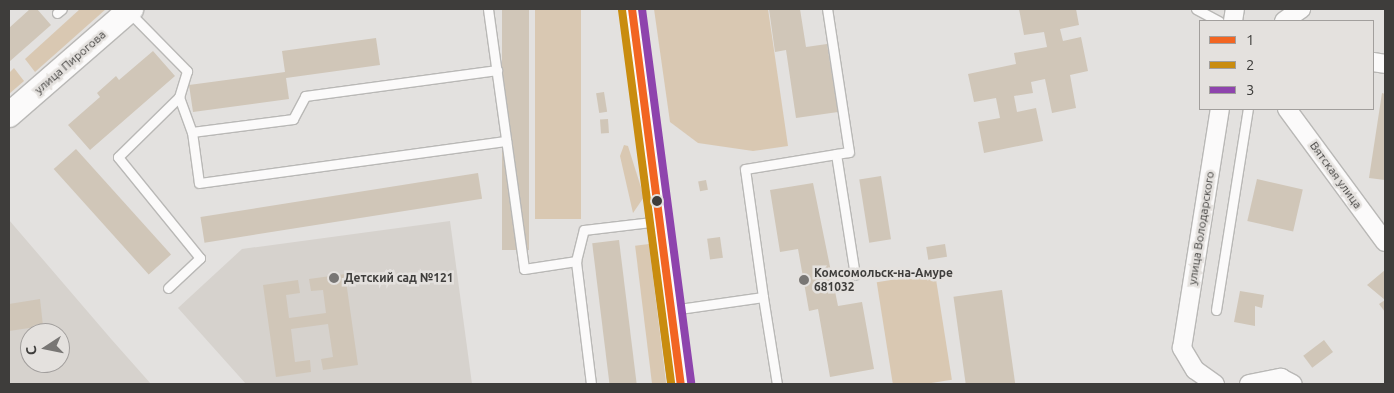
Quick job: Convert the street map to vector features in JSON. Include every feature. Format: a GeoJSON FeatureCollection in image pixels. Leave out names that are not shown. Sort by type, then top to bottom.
{"type":"FeatureCollection","features":[{"type":"Feature","properties":{"kind":"main road"},"geometry":{"type":"LineString","coordinates":[[632,9],[681,384]]}},
{"type":"Feature","properties":{"kind":"main road","name":"улица Пирогова"},"geometry":{"type":"LineString","coordinates":[[9,115],[130,10]]}},
{"type":"Feature","properties":{"kind":"street"},"geometry":{"type":"LineString","coordinates":[[1285,20],[1301,9]]}},
{"type":"Feature","properties":{"kind":"street","name":"улица Володарского"},"geometry":{"type":"LineString","coordinates":[[1215,384],[1195,370],[1182,348],[1220,110]]}},
{"type":"Feature","properties":{"kind":"street","name":"Вятская улица"},"geometry":{"type":"LineString","coordinates":[[1288,110],[1385,242]]}},
{"type":"Feature","properties":{"kind":"street"},"geometry":{"type":"LineString","coordinates":[[1249,384],[1281,378],[1292,384]]}},
{"type":"Feature","properties":{"kind":"lane"},"geometry":{"type":"LineString","coordinates":[[488,9],[524,269],[576,261]]}},
{"type":"Feature","properties":{"kind":"lane"},"geometry":{"type":"LineString","coordinates":[[777,384],[745,169],[849,152],[827,9]]}},
{"type":"Feature","properties":{"kind":"lane"},"geometry":{"type":"LineString","coordinates":[[1196,9],[1217,20]]}},
{"type":"Feature","properties":{"kind":"lane"},"geometry":{"type":"LineString","coordinates":[[130,10],[187,71],[178,97],[118,157],[200,258],[168,288]]}},
{"type":"Feature","properties":{"kind":"lane"},"geometry":{"type":"LineString","coordinates":[[192,132],[293,119],[305,96],[497,70]]}},
{"type":"Feature","properties":{"kind":"lane"},"geometry":{"type":"LineString","coordinates":[[178,97],[192,132],[199,183],[506,141]]}},
{"type":"Feature","properties":{"kind":"lane"},"geometry":{"type":"LineString","coordinates":[[1216,310],[1248,110]]}},
{"type":"Feature","properties":{"kind":"lane"},"geometry":{"type":"LineString","coordinates":[[836,154],[855,275]]}},
{"type":"Feature","properties":{"kind":"lane"},"geometry":{"type":"LineString","coordinates":[[591,384],[576,261],[584,230],[660,221]]}},
{"type":"Feature","properties":{"kind":"lane"},"geometry":{"type":"LineString","coordinates":[[672,310],[764,297]]}},
{"type":"Feature","properties":{"kind":"shaded area"},"geometry":{"type":"Polygon","coordinates":[[[80,9],[106,9],[35,72],[25,59],[80,9]]]}},
{"type":"Feature","properties":{"kind":"shaded area"},"geometry":{"type":"Polygon","coordinates":[[[535,9],[581,9],[581,219],[535,219],[535,9]]]}},
{"type":"Feature","properties":{"kind":"shaded area"},"geometry":{"type":"Polygon","coordinates":[[[654,9],[768,9],[788,146],[753,151],[698,143],[670,122],[654,9]]]}},
{"type":"Feature","properties":{"kind":"shaded area"},"geometry":{"type":"Polygon","coordinates":[[[14,68],[24,81],[9,94],[9,73],[14,68]]]}},
{"type":"Feature","properties":{"kind":"shaded area"},"geometry":{"type":"Polygon","coordinates":[[[624,145],[628,146],[644,197],[633,213],[620,156],[624,145]]]}},
{"type":"Feature","properties":{"kind":"shaded area"},"geometry":{"type":"Polygon","coordinates":[[[9,220],[112,340],[151,384],[9,384],[9,220]]]}},
{"type":"Feature","properties":{"kind":"shaded area","name":"Детский сад №121"},"geometry":{"type":"Polygon","coordinates":[[[450,221],[472,384],[246,384],[178,308],[242,249],[450,221]]]}},
{"type":"Feature","properties":{"kind":"shaded area"},"geometry":{"type":"Polygon","coordinates":[[[649,244],[666,384],[652,384],[635,246],[649,244]]]}},
{"type":"Feature","properties":{"kind":"shaded area"},"geometry":{"type":"Polygon","coordinates":[[[935,273],[952,380],[925,384],[893,384],[877,282],[935,273]]]}},
{"type":"Feature","properties":{"kind":"building"},"geometry":{"type":"Polygon","coordinates":[[[30,9],[37,9],[51,25],[9,62],[9,28],[30,9]]]}},
{"type":"Feature","properties":{"kind":"building"},"geometry":{"type":"Polygon","coordinates":[[[502,9],[529,9],[529,250],[502,250],[502,9]]]}},
{"type":"Feature","properties":{"kind":"building"},"geometry":{"type":"Polygon","coordinates":[[[769,9],[800,9],[806,47],[827,44],[838,112],[796,118],[786,50],[775,52],[769,9]]]}},
{"type":"Feature","properties":{"kind":"building"},"geometry":{"type":"Polygon","coordinates":[[[1019,9],[1076,9],[1079,25],[1060,29],[1063,41],[1081,37],[1088,71],[1070,75],[1076,108],[1052,113],[1045,79],[1031,82],[1033,93],[1014,96],[1017,112],[1036,108],[1043,141],[984,153],[978,122],[1000,118],[996,98],[974,102],[968,74],[1016,64],[1014,53],[1047,47],[1044,32],[1024,35],[1019,9]]]}},
{"type":"Feature","properties":{"kind":"building"},"geometry":{"type":"Polygon","coordinates":[[[376,38],[380,65],[286,78],[289,99],[193,112],[189,85],[285,72],[282,51],[376,38]]]}},
{"type":"Feature","properties":{"kind":"building"},"geometry":{"type":"Polygon","coordinates":[[[153,51],[175,76],[90,150],[68,125],[100,97],[97,93],[116,76],[119,80],[153,51]]]}},
{"type":"Feature","properties":{"kind":"building"},"geometry":{"type":"Polygon","coordinates":[[[604,92],[607,112],[599,113],[596,93],[604,92]]]}},
{"type":"Feature","properties":{"kind":"building"},"geometry":{"type":"Polygon","coordinates":[[[1382,93],[1385,94],[1385,180],[1369,178],[1382,93]]]}},
{"type":"Feature","properties":{"kind":"building"},"geometry":{"type":"Polygon","coordinates":[[[608,119],[609,133],[601,134],[600,120],[608,119]]]}},
{"type":"Feature","properties":{"kind":"building"},"geometry":{"type":"Polygon","coordinates":[[[76,149],[171,255],[149,275],[54,169],[76,149]]]}},
{"type":"Feature","properties":{"kind":"building"},"geometry":{"type":"Polygon","coordinates":[[[478,173],[482,199],[205,243],[200,217],[478,173]]]}},
{"type":"Feature","properties":{"kind":"building"},"geometry":{"type":"Polygon","coordinates":[[[881,176],[891,239],[869,243],[859,179],[881,176]]]}},
{"type":"Feature","properties":{"kind":"building"},"geometry":{"type":"Polygon","coordinates":[[[1257,179],[1303,190],[1293,231],[1247,221],[1257,179]]]}},
{"type":"Feature","properties":{"kind":"building"},"geometry":{"type":"Polygon","coordinates":[[[706,180],[708,190],[700,191],[698,182],[706,180]]]}},
{"type":"Feature","properties":{"kind":"building"},"geometry":{"type":"Polygon","coordinates":[[[813,183],[838,306],[862,302],[874,369],[830,377],[818,309],[809,311],[798,249],[780,252],[770,190],[813,183]]]}},
{"type":"Feature","properties":{"kind":"building"},"geometry":{"type":"Polygon","coordinates":[[[720,237],[723,258],[710,260],[707,239],[720,237]]]}},
{"type":"Feature","properties":{"kind":"building"},"geometry":{"type":"Polygon","coordinates":[[[619,240],[637,384],[609,384],[592,243],[619,240]]]}},
{"type":"Feature","properties":{"kind":"building"},"geometry":{"type":"Polygon","coordinates":[[[945,244],[947,257],[928,260],[926,247],[945,244]]]}},
{"type":"Feature","properties":{"kind":"building"},"geometry":{"type":"Polygon","coordinates":[[[1385,270],[1385,300],[1367,285],[1385,270]]]}},
{"type":"Feature","properties":{"kind":"building"},"geometry":{"type":"Polygon","coordinates":[[[345,274],[358,365],[323,370],[321,359],[333,357],[328,324],[291,329],[295,362],[310,360],[311,372],[276,377],[263,285],[298,280],[300,293],[286,295],[289,318],[326,313],[323,290],[311,291],[309,279],[345,274]]]}},
{"type":"Feature","properties":{"kind":"building"},"geometry":{"type":"Polygon","coordinates":[[[1002,290],[1015,384],[966,384],[953,297],[1002,290]]]}},
{"type":"Feature","properties":{"kind":"building"},"geometry":{"type":"Polygon","coordinates":[[[1240,291],[1264,295],[1262,308],[1255,306],[1255,326],[1234,322],[1240,291]]]}},
{"type":"Feature","properties":{"kind":"building"},"geometry":{"type":"Polygon","coordinates":[[[40,299],[43,323],[20,323],[20,329],[9,331],[9,304],[40,299]]]}},
{"type":"Feature","properties":{"kind":"building"},"geometry":{"type":"Polygon","coordinates":[[[1385,300],[1385,312],[1379,304],[1385,300]]]}},
{"type":"Feature","properties":{"kind":"building"},"geometry":{"type":"Polygon","coordinates":[[[1324,340],[1333,352],[1312,368],[1303,356],[1324,340]]]}},
{"type":"Feature","properties":{"kind":"transit line","name":"1"},"geometry":{"type":"LineString","coordinates":[[632,9],[681,384]]}},
{"type":"Feature","properties":{"kind":"transit line","name":"3"},"geometry":{"type":"LineString","coordinates":[[642,9],[691,383]]}},
{"type":"Feature","properties":{"kind":"transit line","name":"2"},"geometry":{"type":"LineString","coordinates":[[622,10],[671,384]]}},
{"type":"Feature","properties":{"kind":"place","name":"Детский сад №121"},"geometry":{"type":"Point","coordinates":[334,278]}},
{"type":"Feature","properties":{"kind":"place","name":"Комсомольск-на-Амуре 681032"},"geometry":{"type":"Point","coordinates":[804,280]}}]}
